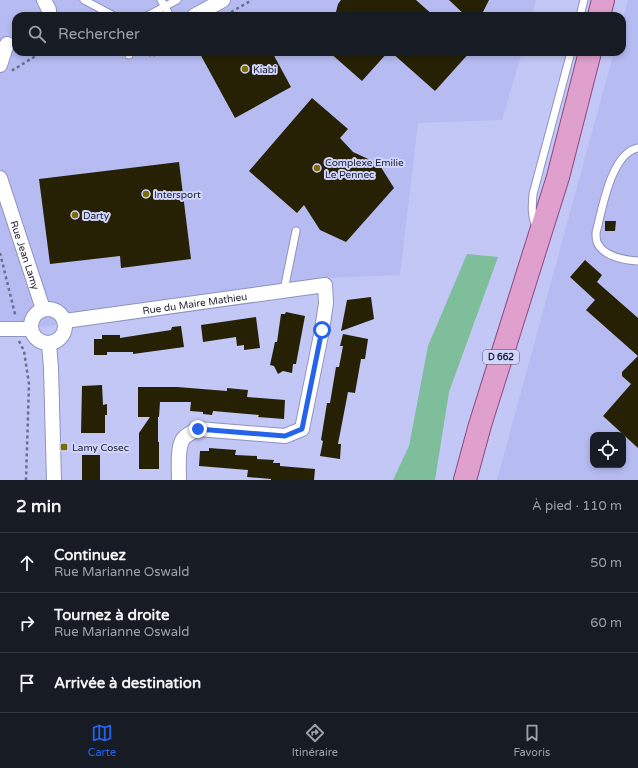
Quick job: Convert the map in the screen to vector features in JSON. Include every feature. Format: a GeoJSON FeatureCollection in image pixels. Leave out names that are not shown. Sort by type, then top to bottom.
{"type":"FeatureCollection","features":[{"type":"Feature","properties":{"kind":"main road"},"geometry":{"type":"LineString","coordinates":[[600,12],[603,0]]}},
{"type":"Feature","properties":{"kind":"main road","name":"D 662"},"geometry":{"type":"LineString","coordinates":[[465,480],[482,417],[558,177],[589,56]]}},
{"type":"Feature","properties":{"kind":"street"},"geometry":{"type":"LineString","coordinates":[[44,0],[49,12]]}},
{"type":"Feature","properties":{"kind":"street"},"geometry":{"type":"LineString","coordinates":[[207,12],[226,6]]}},
{"type":"Feature","properties":{"kind":"street"},"geometry":{"type":"LineString","coordinates":[[1,63],[8,43]]}},
{"type":"Feature","properties":{"kind":"street","name":"Rue Jean Lamy"},"geometry":{"type":"LineString","coordinates":[[0,178],[43,309]]}},
{"type":"Feature","properties":{"kind":"street","name":"Rue du Maire Mathieu"},"geometry":{"type":"LineString","coordinates":[[65,321],[325,285],[326,303],[322,330],[302,429],[285,436],[198,429],[182,440],[179,455],[179,480]]}},
{"type":"Feature","properties":{"kind":"street"},"geometry":{"type":"LineString","coordinates":[[43,309],[52,309],[61,315],[65,321],[65,331],[59,340],[49,344],[40,342],[33,337],[30,329],[34,314],[43,309]]}},
{"type":"Feature","properties":{"kind":"street"},"geometry":{"type":"LineString","coordinates":[[7,329],[30,329]]}},
{"type":"Feature","properties":{"kind":"street"},"geometry":{"type":"LineString","coordinates":[[49,344],[54,480]]}},
{"type":"Feature","properties":{"kind":"lane"},"geometry":{"type":"LineString","coordinates":[[84,0],[106,12]]}},
{"type":"Feature","properties":{"kind":"lane"},"geometry":{"type":"LineString","coordinates":[[161,0],[168,12]]}},
{"type":"Feature","properties":{"kind":"lane"},"geometry":{"type":"LineString","coordinates":[[156,12],[178,0]]}},
{"type":"Feature","properties":{"kind":"lane"},"geometry":{"type":"LineString","coordinates":[[581,12],[584,0]]}},
{"type":"Feature","properties":{"kind":"lane"},"geometry":{"type":"LineString","coordinates":[[540,234],[533,220],[531,209],[533,194],[570,56]]}},
{"type":"Feature","properties":{"kind":"lane"},"geometry":{"type":"LineString","coordinates":[[638,148],[633,149],[621,158],[612,172],[596,233],[597,243],[605,252],[624,260],[638,261]]}},
{"type":"Feature","properties":{"kind":"lane"},"geometry":{"type":"LineString","coordinates":[[284,290],[296,231]]}},
{"type":"Feature","properties":{"kind":"path"},"geometry":{"type":"LineString","coordinates":[[226,6],[252,0]]}},
{"type":"Feature","properties":{"kind":"path"},"geometry":{"type":"LineString","coordinates":[[1,63],[13,70],[36,56]]}},
{"type":"Feature","properties":{"kind":"path"},"geometry":{"type":"LineString","coordinates":[[0,253],[15,314],[7,329],[24,351],[29,384],[26,480]]}},
{"type":"Feature","properties":{"kind":"shaded area"},"geometry":{"type":"Polygon","coordinates":[[[0,0],[536,0],[533,12],[12,12],[12,56],[521,56],[502,120],[418,123],[400,275],[327,278],[52,326],[0,329],[0,0]]]}},
{"type":"Feature","properties":{"kind":"shaded area"},"geometry":{"type":"Polygon","coordinates":[[[628,0],[638,0],[638,480],[497,480],[613,56],[626,56],[625,12],[628,0]]]}},
{"type":"Feature","properties":{"kind":"green space"},"geometry":{"type":"Polygon","coordinates":[[[467,254],[498,257],[449,392],[435,480],[393,480],[409,446],[428,346],[467,254]]]}},
{"type":"Feature","properties":{"kind":"building"},"geometry":{"type":"Polygon","coordinates":[[[341,0],[416,0],[430,12],[336,12],[338,4],[341,0]]]}},
{"type":"Feature","properties":{"kind":"building"},"geometry":{"type":"Polygon","coordinates":[[[449,0],[489,0],[483,12],[462,12],[449,0]]]}},
{"type":"Feature","properties":{"kind":"building","name":"Kiabi"},"geometry":{"type":"Polygon","coordinates":[[[201,56],[274,56],[291,87],[235,118],[201,56]]]}},
{"type":"Feature","properties":{"kind":"building"},"geometry":{"type":"Polygon","coordinates":[[[334,56],[384,56],[362,81],[334,56]]]}},
{"type":"Feature","properties":{"kind":"building"},"geometry":{"type":"Polygon","coordinates":[[[396,56],[466,56],[435,91],[396,56]]]}},
{"type":"Feature","properties":{"kind":"building","name":"Complexe Emilie Le Pennec"},"geometry":{"type":"Polygon","coordinates":[[[312,98],[348,129],[340,138],[353,152],[379,164],[394,188],[346,242],[320,230],[304,205],[297,213],[249,171],[312,98]]]}},
{"type":"Feature","properties":{"kind":"building"},"geometry":{"type":"Polygon","coordinates":[[[179,162],[191,259],[121,268],[120,256],[50,264],[39,179],[179,162]]]}},
{"type":"Feature","properties":{"kind":"building"},"geometry":{"type":"Polygon","coordinates":[[[605,221],[616,221],[615,231],[605,231],[605,221]]]}},
{"type":"Feature","properties":{"kind":"building"},"geometry":{"type":"Polygon","coordinates":[[[585,260],[602,275],[597,282],[638,318],[638,356],[586,310],[595,300],[570,277],[585,260]]]}},
{"type":"Feature","properties":{"kind":"building"},"geometry":{"type":"Polygon","coordinates":[[[371,297],[374,319],[341,331],[347,300],[371,297]]]}},
{"type":"Feature","properties":{"kind":"building"},"geometry":{"type":"Polygon","coordinates":[[[286,312],[305,316],[296,364],[293,364],[292,373],[283,371],[278,374],[274,366],[270,365],[275,342],[277,342],[281,314],[285,314],[286,312]]]}},
{"type":"Feature","properties":{"kind":"building"},"geometry":{"type":"Polygon","coordinates":[[[256,317],[260,348],[244,350],[244,345],[237,346],[236,337],[203,342],[201,325],[256,317]]]}},
{"type":"Feature","properties":{"kind":"building"},"geometry":{"type":"Polygon","coordinates":[[[181,326],[184,347],[133,354],[133,352],[107,352],[107,355],[94,355],[94,339],[102,339],[102,335],[120,335],[120,338],[171,330],[172,327],[181,326]]]}},
{"type":"Feature","properties":{"kind":"building"},"geometry":{"type":"Polygon","coordinates":[[[343,334],[368,339],[365,359],[361,359],[355,393],[348,392],[338,444],[341,444],[340,459],[320,456],[327,403],[330,403],[336,367],[339,367],[343,346],[340,346],[343,334]]]}},
{"type":"Feature","properties":{"kind":"building"},"geometry":{"type":"Polygon","coordinates":[[[638,356],[638,448],[626,437],[626,432],[620,432],[603,416],[631,384],[622,376],[622,372],[638,356]]]}},
{"type":"Feature","properties":{"kind":"building"},"geometry":{"type":"Polygon","coordinates":[[[102,385],[103,405],[107,404],[107,415],[105,415],[105,433],[81,433],[82,386],[102,385]]]}},
{"type":"Feature","properties":{"kind":"building"},"geometry":{"type":"Polygon","coordinates":[[[138,387],[177,387],[227,391],[227,388],[248,390],[247,397],[285,400],[284,419],[213,411],[212,415],[203,414],[203,412],[190,411],[191,402],[160,402],[158,417],[159,469],[139,469],[139,433],[150,417],[138,417],[138,387]]]}},
{"type":"Feature","properties":{"kind":"building"},"geometry":{"type":"Polygon","coordinates":[[[209,448],[236,450],[235,455],[257,456],[257,459],[274,460],[273,463],[280,463],[280,466],[315,469],[314,480],[271,480],[247,477],[248,470],[199,466],[200,451],[209,451],[209,448]]]}},
{"type":"Feature","properties":{"kind":"building"},"geometry":{"type":"Polygon","coordinates":[[[82,455],[100,455],[100,480],[82,480],[82,455]]]}},
{"type":"Feature","properties":{"kind":"place","name":"Kiabi"},"geometry":{"type":"Point","coordinates":[245,69]}},
{"type":"Feature","properties":{"kind":"place","name":"Complexe Emilie Le Pennec"},"geometry":{"type":"Point","coordinates":[317,168]}},
{"type":"Feature","properties":{"kind":"place","name":"Intersport"},"geometry":{"type":"Point","coordinates":[146,194]}},
{"type":"Feature","properties":{"kind":"place","name":"Darty"},"geometry":{"type":"Point","coordinates":[75,215]}},
{"type":"Feature","properties":{"kind":"place","name":"Lamy Cosec"},"geometry":{"type":"Point","coordinates":[64,447]}},
{"type":"Feature","properties":{"kind":"route"},"geometry":{"type":"LineString","coordinates":[[198,429],[285,436],[302,429],[322,330]]}}]}
